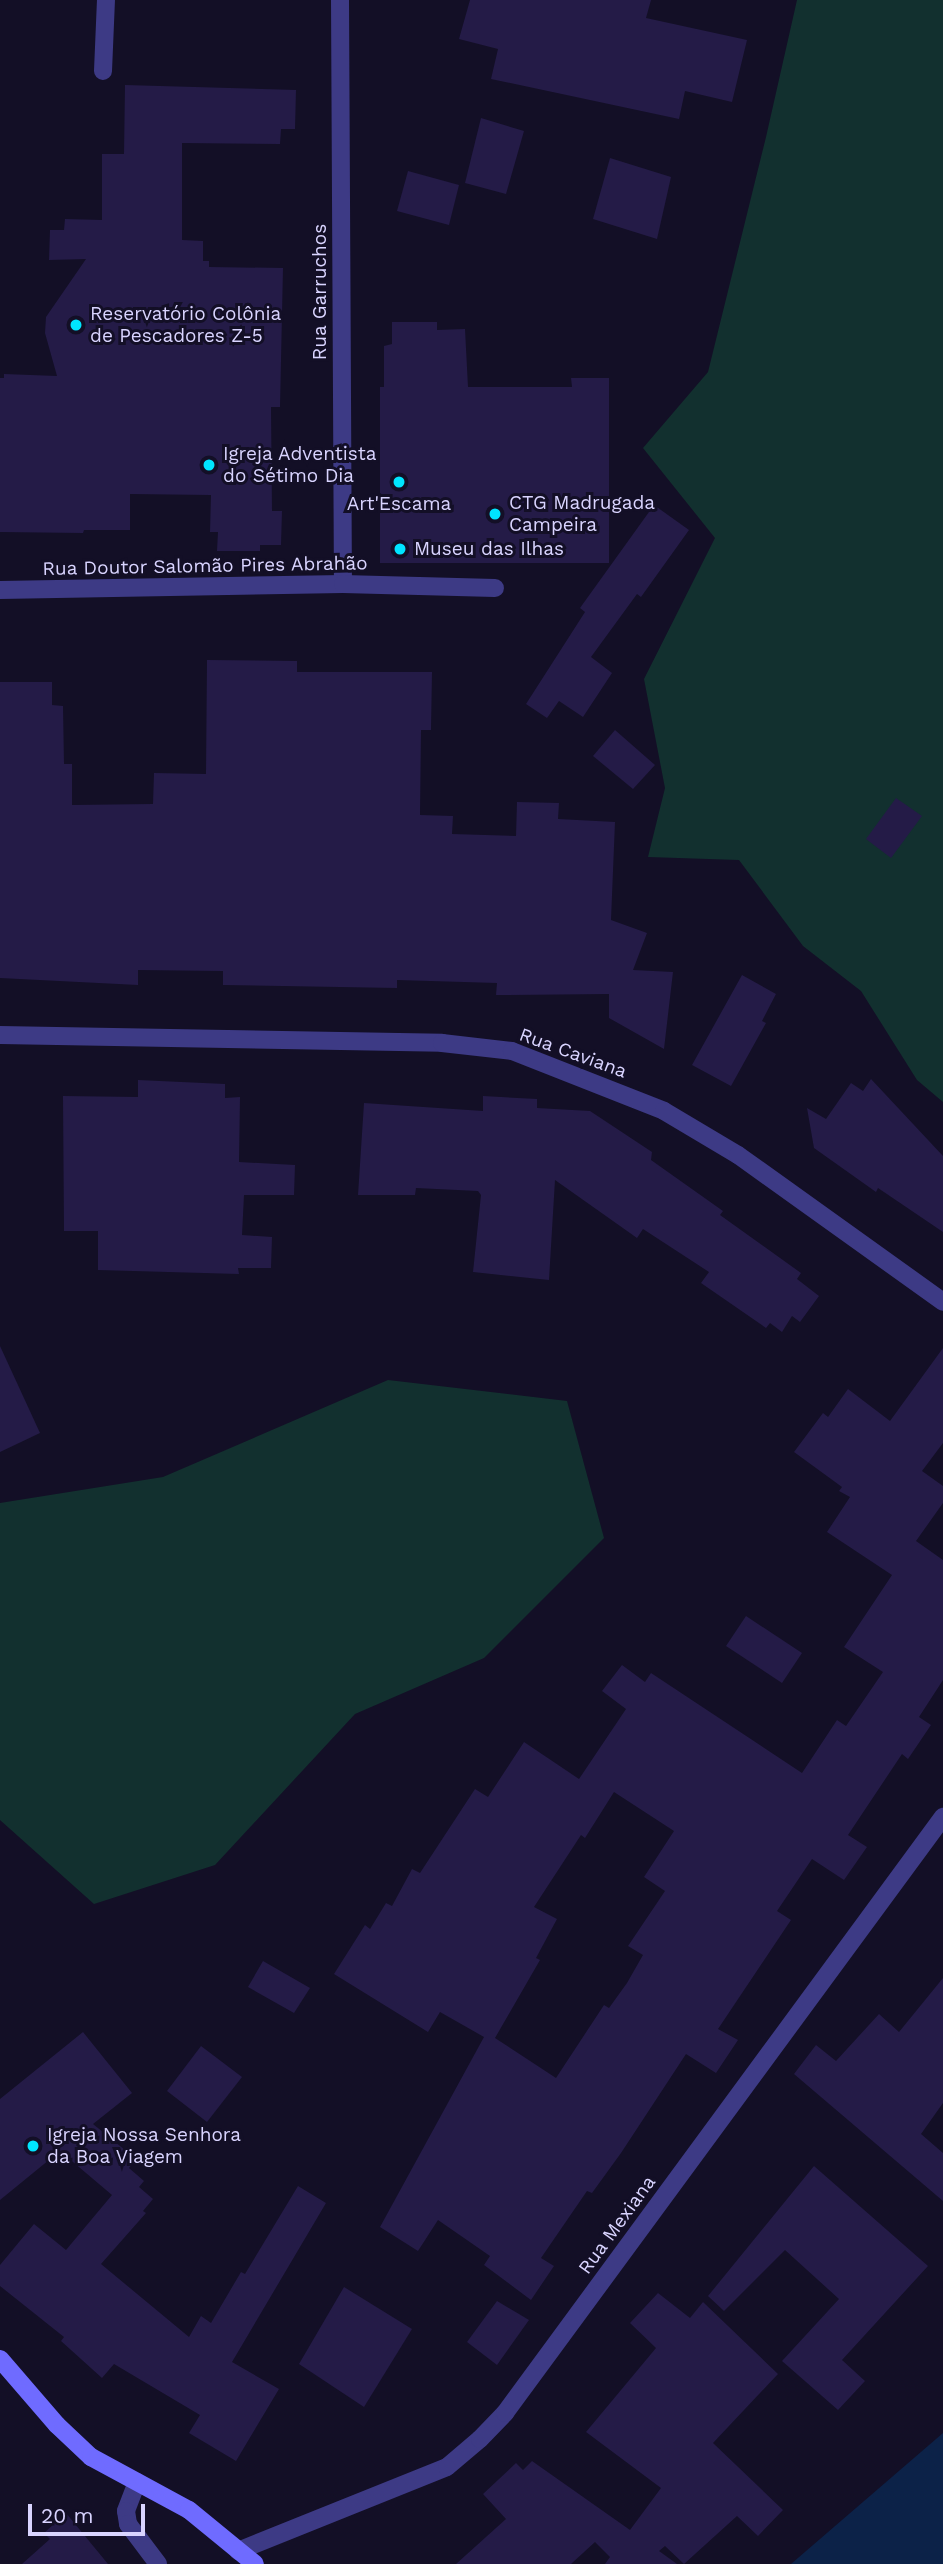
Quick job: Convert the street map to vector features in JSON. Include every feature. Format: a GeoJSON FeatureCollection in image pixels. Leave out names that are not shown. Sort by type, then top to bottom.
{"type":"FeatureCollection","features":[{"type":"Feature","properties":{"kind":"street"},"geometry":{"type":"LineString","coordinates":[[103,71],[106,0]]}},
{"type":"Feature","properties":{"kind":"street","name":"Rua Garruchos"},"geometry":{"type":"LineString","coordinates":[[340,0],[342,584]]}},
{"type":"Feature","properties":{"kind":"street","name":"Rua Doutor Salomão Pires Abrahão"},"geometry":{"type":"LineString","coordinates":[[0,590],[342,584],[495,587]]}},
{"type":"Feature","properties":{"kind":"street","name":"Rua Caviana"},"geometry":{"type":"LineString","coordinates":[[0,1035],[442,1043],[512,1051],[664,1111],[738,1155],[943,1302]]}},
{"type":"Feature","properties":{"kind":"street","name":"Rua Mexiana"},"geometry":{"type":"LineString","coordinates":[[238,2551],[447,2467],[505,2413],[943,1817]]}},
{"type":"Feature","properties":{"kind":"street"},"geometry":{"type":"LineString","coordinates":[[0,2359],[57,2425],[90,2457],[189,2510],[255,2564]]}},
{"type":"Feature","properties":{"kind":"street"},"geometry":{"type":"LineString","coordinates":[[137,2482],[126,2511],[128,2524],[158,2564]]}},
{"type":"Feature","properties":{"kind":"green space"},"geometry":{"type":"Polygon","coordinates":[[[797,0],[943,0],[943,1102],[917,1080],[861,991],[803,946],[739,860],[648,857],[665,788],[644,679],[715,538],[643,448],[708,372],[797,0]]]}},
{"type":"Feature","properties":{"kind":"green space"},"geometry":{"type":"Polygon","coordinates":[[[388,1380],[567,1401],[604,1538],[484,1658],[355,1714],[215,1865],[94,1904],[0,1820],[0,1503],[163,1477],[388,1380]]]}},
{"type":"Feature","properties":{"kind":"water"},"geometry":{"type":"Polygon","coordinates":[[[943,2433],[943,2564],[791,2564],[943,2433]]]}},
{"type":"Feature","properties":{"kind":"building"},"geometry":{"type":"Polygon","coordinates":[[[470,0],[651,0],[646,18],[747,40],[732,102],[685,91],[679,119],[491,79],[498,49],[459,39],[470,0]]]}},
{"type":"Feature","properties":{"kind":"building"},"geometry":{"type":"Polygon","coordinates":[[[125,85],[296,90],[295,129],[281,129],[280,144],[182,143],[182,240],[203,241],[203,261],[209,261],[209,267],[283,268],[280,407],[271,407],[272,511],[282,511],[281,545],[260,545],[260,551],[217,551],[218,532],[210,532],[211,495],[130,494],[130,530],[84,530],[83,533],[0,532],[0,378],[4,378],[4,374],[57,376],[45,333],[46,317],[86,259],[49,260],[50,230],[64,230],[65,219],[102,220],[102,154],[124,154],[125,85]]]}},
{"type":"Feature","properties":{"kind":"building"},"geometry":{"type":"Polygon","coordinates":[[[481,118],[524,131],[506,194],[465,183],[481,118]]]}},
{"type":"Feature","properties":{"kind":"building"},"geometry":{"type":"Polygon","coordinates":[[[610,158],[671,177],[657,239],[593,219],[610,158]]]}},
{"type":"Feature","properties":{"kind":"building"},"geometry":{"type":"Polygon","coordinates":[[[408,171],[459,185],[449,225],[397,211],[408,171]]]}},
{"type":"Feature","properties":{"kind":"building","name":"CTG Madrugada Campeira"},"geometry":{"type":"Polygon","coordinates":[[[392,322],[437,322],[437,330],[465,329],[468,387],[572,387],[571,378],[609,378],[609,563],[380,563],[380,387],[384,387],[384,346],[392,344],[392,322]]]}},
{"type":"Feature","properties":{"kind":"building"},"geometry":{"type":"Polygon","coordinates":[[[654,505],[689,530],[641,597],[637,594],[591,657],[612,673],[583,717],[559,701],[547,718],[526,704],[585,612],[580,608],[654,505]]]}},
{"type":"Feature","properties":{"kind":"building"},"geometry":{"type":"Polygon","coordinates":[[[207,660],[297,661],[297,672],[432,672],[431,730],[421,730],[420,815],[453,816],[452,834],[516,836],[517,802],[559,803],[558,819],[615,822],[611,920],[647,933],[633,970],[673,972],[664,1049],[609,1018],[609,994],[496,995],[497,983],[397,980],[397,988],[223,985],[223,971],[138,970],[138,985],[0,978],[0,682],[52,682],[52,705],[63,706],[64,764],[72,764],[72,805],[153,804],[154,773],[206,774],[207,660]]]}},
{"type":"Feature","properties":{"kind":"building"},"geometry":{"type":"Polygon","coordinates":[[[615,730],[655,765],[633,789],[593,756],[615,730]]]}},
{"type":"Feature","properties":{"kind":"building"},"geometry":{"type":"Polygon","coordinates":[[[896,798],[922,816],[891,858],[866,839],[896,798]]]}},
{"type":"Feature","properties":{"kind":"building"},"geometry":{"type":"Polygon","coordinates":[[[742,975],[776,994],[762,1021],[766,1023],[731,1086],[692,1065],[742,975]]]}},
{"type":"Feature","properties":{"kind":"building"},"geometry":{"type":"Polygon","coordinates":[[[871,1079],[943,1156],[943,1232],[878,1188],[876,1192],[814,1148],[807,1108],[826,1119],[851,1083],[863,1091],[871,1079]]]}},
{"type":"Feature","properties":{"kind":"building"},"geometry":{"type":"Polygon","coordinates":[[[138,1080],[225,1084],[225,1098],[240,1097],[239,1162],[295,1165],[294,1195],[244,1195],[242,1235],[272,1237],[271,1268],[238,1268],[239,1274],[98,1270],[98,1231],[64,1231],[63,1096],[138,1097],[138,1080]]]}},
{"type":"Feature","properties":{"kind":"building"},"geometry":{"type":"Polygon","coordinates":[[[483,1096],[537,1099],[537,1108],[590,1111],[652,1152],[651,1160],[723,1211],[720,1215],[801,1273],[797,1279],[819,1296],[800,1322],[792,1316],[782,1332],[770,1323],[766,1328],[701,1283],[709,1272],[643,1229],[637,1238],[555,1180],[549,1280],[473,1272],[481,1195],[478,1191],[416,1188],[415,1195],[358,1195],[364,1103],[483,1111],[483,1096]]]}},
{"type":"Feature","properties":{"kind":"building"},"geometry":{"type":"Polygon","coordinates":[[[0,1346],[40,1433],[0,1452],[0,1346]]]}},
{"type":"Feature","properties":{"kind":"building"},"geometry":{"type":"Polygon","coordinates":[[[943,1348],[943,1443],[922,1471],[943,1486],[943,1503],[916,1541],[943,1560],[943,1680],[919,1717],[931,1725],[908,1759],[902,1754],[848,1835],[867,1847],[844,1880],[812,1859],[777,1911],[791,1920],[718,2029],[738,2040],[716,2073],[686,2054],[621,2153],[592,2193],[587,2191],[541,2258],[554,2266],[531,2300],[484,2265],[490,2256],[438,2220],[418,2251],[380,2227],[484,2037],[440,2012],[428,2032],[334,1974],[365,1925],[370,1929],[386,1903],[392,1906],[412,1869],[420,1873],[475,1789],[488,1797],[524,1742],[579,1779],[626,1709],[602,1691],[622,1665],[645,1682],[651,1673],[802,1773],[837,1720],[846,1726],[883,1672],[844,1647],[892,1575],[827,1532],[850,1497],[839,1491],[842,1487],[794,1452],[823,1413],[828,1417],[848,1389],[890,1421],[943,1348]],[[614,1792],[585,1838],[581,1835],[534,1907],[557,1919],[536,1958],[540,1960],[495,2038],[556,2078],[604,2005],[609,2008],[627,1983],[643,1955],[628,1946],[665,1891],[644,1877],[674,1831],[614,1792]]]}},
{"type":"Feature","properties":{"kind":"building"},"geometry":{"type":"Polygon","coordinates":[[[746,1616],[802,1653],[782,1683],[726,1646],[746,1616]]]}},
{"type":"Feature","properties":{"kind":"building"},"geometry":{"type":"Polygon","coordinates":[[[263,1961],[310,1988],[294,2013],[248,1987],[263,1961]]]}},
{"type":"Feature","properties":{"kind":"building"},"geometry":{"type":"Polygon","coordinates":[[[943,1978],[943,2103],[921,2134],[943,2153],[943,2201],[794,2074],[816,2045],[836,2061],[879,2014],[899,2032],[943,1978]]]}},
{"type":"Feature","properties":{"kind":"building"},"geometry":{"type":"Polygon","coordinates":[[[83,2032],[132,2093],[93,2124],[136,2159],[129,2168],[144,2181],[139,2187],[153,2199],[143,2211],[146,2213],[101,2264],[189,2337],[201,2316],[211,2323],[241,2272],[245,2274],[298,2186],[326,2203],[232,2362],[279,2389],[236,2461],[189,2433],[200,2415],[114,2364],[102,2378],[61,2341],[64,2337],[0,2286],[0,2265],[34,2224],[66,2250],[112,2195],[60,2151],[0,2200],[0,2099],[83,2032]]]}},
{"type":"Feature","properties":{"kind":"building"},"geometry":{"type":"Polygon","coordinates":[[[201,2046],[242,2077],[207,2122],[167,2091],[201,2046]]]}},
{"type":"Feature","properties":{"kind":"building"},"geometry":{"type":"Polygon","coordinates":[[[814,2166],[928,2266],[842,2360],[865,2381],[838,2410],[782,2361],[839,2299],[785,2250],[724,2311],[708,2296],[814,2166]]]}},
{"type":"Feature","properties":{"kind":"building"},"geometry":{"type":"Polygon","coordinates":[[[344,2287],[412,2329],[364,2407],[299,2364],[344,2287]]]}},
{"type":"Feature","properties":{"kind":"building"},"geometry":{"type":"Polygon","coordinates":[[[658,2293],[690,2318],[703,2302],[778,2374],[713,2443],[783,2510],[758,2536],[737,2516],[684,2564],[665,2546],[659,2551],[677,2564],[605,2564],[610,2557],[595,2542],[571,2564],[456,2564],[506,2519],[483,2494],[516,2463],[523,2470],[532,2461],[630,2530],[661,2488],[586,2432],[656,2348],[630,2323],[658,2293]]]}},
{"type":"Feature","properties":{"kind":"building"},"geometry":{"type":"Polygon","coordinates":[[[497,2301],[529,2320],[497,2365],[467,2342],[497,2301]]]}},
{"type":"Feature","properties":{"kind":"building"},"geometry":{"type":"Polygon","coordinates":[[[66,2513],[108,2564],[22,2564],[50,2539],[44,2533],[66,2513]]]}},
{"type":"Feature","properties":{"kind":"place","name":"Reservatório Colônia de Pescadores Z-5"},"geometry":{"type":"Point","coordinates":[76,325]}},
{"type":"Feature","properties":{"kind":"place","name":"Igreja Adventista do Sétimo Dia"},"geometry":{"type":"Point","coordinates":[209,465]}},
{"type":"Feature","properties":{"kind":"place","name":"Art'Escama"},"geometry":{"type":"Point","coordinates":[399,482]}},
{"type":"Feature","properties":{"kind":"place","name":"CTG Madrugada Campeira"},"geometry":{"type":"Point","coordinates":[495,514]}},
{"type":"Feature","properties":{"kind":"place","name":"Museu das Ilhas"},"geometry":{"type":"Point","coordinates":[400,549]}},
{"type":"Feature","properties":{"kind":"place","name":"Igreja Nossa Senhora da Boa Viagem"},"geometry":{"type":"Point","coordinates":[33,2146]}}]}
